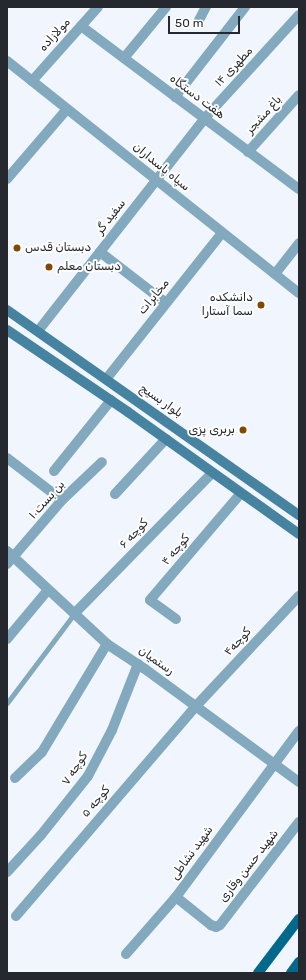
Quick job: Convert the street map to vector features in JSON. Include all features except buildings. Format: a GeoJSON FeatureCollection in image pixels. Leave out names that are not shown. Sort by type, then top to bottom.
{"type":"FeatureCollection","features":[{"type":"Feature","properties":{"kind":"main road","name":"بلوار بسیج"},"geometry":{"type":"LineString","coordinates":[[7,310],[298,512]]}},
{"type":"Feature","properties":{"kind":"main road"},"geometry":{"type":"LineString","coordinates":[[7,330],[111,400],[299,534]]}},
{"type":"Feature","properties":{"kind":"main road"},"geometry":{"type":"LineString","coordinates":[[28,344],[38,331]]}},
{"type":"Feature","properties":{"kind":"main road"},"geometry":{"type":"LineString","coordinates":[[283,523],[298,512]]}},
{"type":"Feature","properties":{"kind":"main road"},"geometry":{"type":"LineString","coordinates":[[258,973],[299,919]]}},
{"type":"Feature","properties":{"kind":"main road"},"geometry":{"type":"LineString","coordinates":[[291,973],[299,962]]}},
{"type":"Feature","properties":{"kind":"street","name":"مولازاده"},"geometry":{"type":"LineString","coordinates":[[32,81],[98,7]]}},
{"type":"Feature","properties":{"kind":"street"},"geometry":{"type":"LineString","coordinates":[[124,58],[166,7]]}},
{"type":"Feature","properties":{"kind":"street"},"geometry":{"type":"LineString","coordinates":[[199,20],[206,7]]}},
{"type":"Feature","properties":{"kind":"street"},"geometry":{"type":"LineString","coordinates":[[175,97],[245,7]]}},
{"type":"Feature","properties":{"kind":"street","name":"مطهری ۱۴"},"geometry":{"type":"LineString","coordinates":[[204,119],[299,15]]}},
{"type":"Feature","properties":{"kind":"street","name":"هفت دستگاه"},"geometry":{"type":"LineString","coordinates":[[81,26],[299,189]]}},
{"type":"Feature","properties":{"kind":"street","name":"سپاه پاسداران"},"geometry":{"type":"LineString","coordinates":[[7,61],[299,293]]}},
{"type":"Feature","properties":{"kind":"street","name":"باغ مشجر"},"geometry":{"type":"LineString","coordinates":[[248,152],[299,95]]}},
{"type":"Feature","properties":{"kind":"street"},"geometry":{"type":"LineString","coordinates":[[7,179],[67,108]]}},
{"type":"Feature","properties":{"kind":"street","name":"سفید گر"},"geometry":{"type":"LineString","coordinates":[[38,331],[204,119]]}},
{"type":"Feature","properties":{"kind":"street","name":"مخابرات"},"geometry":{"type":"LineString","coordinates":[[107,378],[222,233]]}},
{"type":"Feature","properties":{"kind":"street"},"geometry":{"type":"LineString","coordinates":[[275,274],[299,243]]}},
{"type":"Feature","properties":{"kind":"street"},"geometry":{"type":"LineString","coordinates":[[100,252],[166,303]]}},
{"type":"Feature","properties":{"kind":"street"},"geometry":{"type":"LineString","coordinates":[[54,470],[111,400]]}},
{"type":"Feature","properties":{"kind":"street"},"geometry":{"type":"LineString","coordinates":[[115,494],[166,440]]}},
{"type":"Feature","properties":{"kind":"street"},"geometry":{"type":"LineString","coordinates":[[7,458],[62,500]]}},
{"type":"Feature","properties":{"kind":"street","name":"بن بست۱۰"},"geometry":{"type":"LineString","coordinates":[[9,557],[62,500],[102,462]]}},
{"type":"Feature","properties":{"kind":"street","name":"کوچه ۶"},"geometry":{"type":"LineString","coordinates":[[74,614],[212,472]]}},
{"type":"Feature","properties":{"kind":"street","name":"کوچه ۴"},"geometry":{"type":"LineString","coordinates":[[176,619],[150,600],[241,493]]}},
{"type":"Feature","properties":{"kind":"street","name":"رستمیان"},"geometry":{"type":"LineString","coordinates":[[9,557],[48,590],[107,644],[138,664],[272,764],[299,782]]}},
{"type":"Feature","properties":{"kind":"street"},"geometry":{"type":"LineString","coordinates":[[7,640],[48,590]]}},
{"type":"Feature","properties":{"kind":"street","name":"کوچه۴"},"geometry":{"type":"LineString","coordinates":[[196,706],[299,596]]}},
{"type":"Feature","properties":{"kind":"street"},"geometry":{"type":"LineString","coordinates":[[15,778],[42,752],[107,644]]}},
{"type":"Feature","properties":{"kind":"street","name":"کوچه ۷"},"geometry":{"type":"LineString","coordinates":[[7,872],[41,835],[88,776],[112,730],[138,664]]}},
{"type":"Feature","properties":{"kind":"street","name":"کوچه ۵"},"geometry":{"type":"LineString","coordinates":[[16,916],[196,706]]}},
{"type":"Feature","properties":{"kind":"street","name":"شهید نشاطی"},"geometry":{"type":"LineString","coordinates":[[126,954],[176,897],[272,764],[299,731]]}},
{"type":"Feature","properties":{"kind":"street","name":"شهید حسن وقاری"},"geometry":{"type":"LineString","coordinates":[[176,897],[211,925],[216,927],[220,925],[299,822]]}},
{"type":"Feature","properties":{"kind":"lane"},"geometry":{"type":"LineString","coordinates":[[7,703],[74,614]]}},
{"type":"Feature","properties":{"kind":"place","name":"دبستان قدس"},"geometry":{"type":"Point","coordinates":[17,248]}},
{"type":"Feature","properties":{"kind":"place","name":"دبستان معلم"},"geometry":{"type":"Point","coordinates":[49,267]}},
{"type":"Feature","properties":{"kind":"place","name":"دانشکده سما آستارا"},"geometry":{"type":"Point","coordinates":[261,305]}},
{"type":"Feature","properties":{"kind":"place","name":"بربری پزی"},"geometry":{"type":"Point","coordinates":[243,430]}}]}
